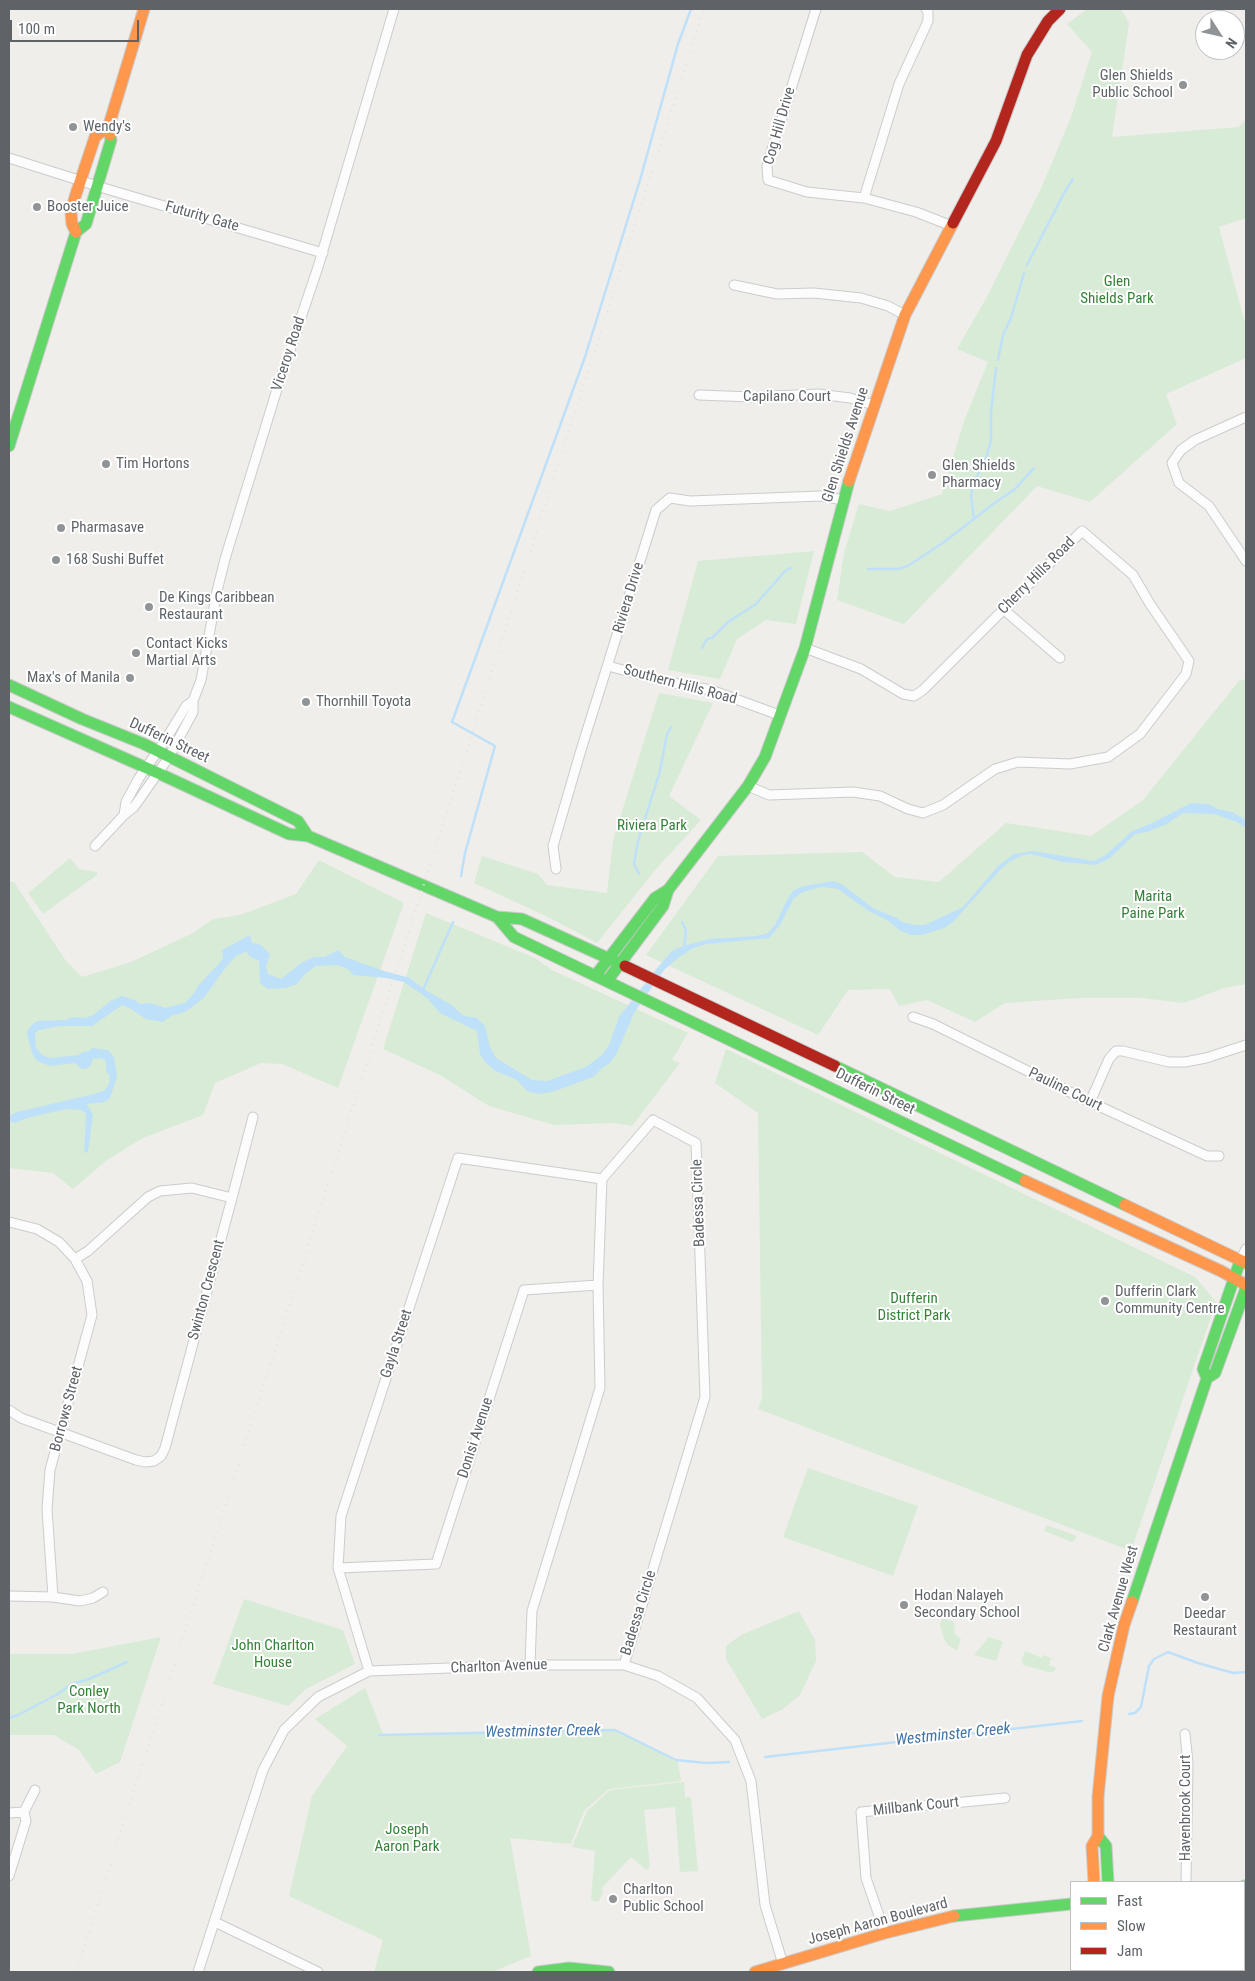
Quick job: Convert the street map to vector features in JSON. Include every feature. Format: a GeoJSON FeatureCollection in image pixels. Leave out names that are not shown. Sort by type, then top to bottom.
{"type":"FeatureCollection","features":[{"type":"Feature","properties":{"kind":"main road"},"geometry":{"type":"LineString","coordinates":[[9,446],[76,232],[86,224],[111,140],[109,125],[144,9]]}},
{"type":"Feature","properties":{"kind":"main road","name":"Glen Shields Avenue"},"geometry":{"type":"LineString","coordinates":[[607,981],[663,906],[668,890],[748,786],[765,757],[805,648],[843,500],[905,314],[996,141],[1027,55],[1048,21],[1060,9]]}},
{"type":"Feature","properties":{"kind":"main road"},"geometry":{"type":"LineString","coordinates":[[76,232],[72,224],[71,213],[81,180],[95,137],[109,125]]}},
{"type":"Feature","properties":{"kind":"main road","name":"Dufferin Street"},"geometry":{"type":"LineString","coordinates":[[9,684],[82,719],[158,751],[298,821],[308,836]]}},
{"type":"Feature","properties":{"kind":"main road","name":"Dufferin Street"},"geometry":{"type":"LineString","coordinates":[[9,707],[289,834],[308,836],[497,917],[522,919],[621,963],[686,996],[1243,1262]]}},
{"type":"Feature","properties":{"kind":"main road","name":"Glen Shields Avenue"},"geometry":{"type":"LineString","coordinates":[[596,975],[655,898],[668,890]]}},
{"type":"Feature","properties":{"kind":"main road","name":"Dufferin Street"},"geometry":{"type":"LineString","coordinates":[[497,917],[514,938],[596,975],[1233,1278],[1246,1286]]}},
{"type":"Feature","properties":{"kind":"main road","name":"Clark Avenue West"},"geometry":{"type":"LineString","coordinates":[[1207,1378],[1203,1369],[1233,1278],[1243,1262]]}},
{"type":"Feature","properties":{"kind":"main road","name":"Clark Avenue West"},"geometry":{"type":"LineString","coordinates":[[1094,1881],[1092,1846],[1098,1836],[1098,1797],[1108,1696],[1124,1625],[1207,1378],[1215,1373],[1246,1286]]}},
{"type":"Feature","properties":{"kind":"main road","name":"Clark Avenue West"},"geometry":{"type":"LineString","coordinates":[[1098,1836],[1106,1846],[1108,1881]]}},
{"type":"Feature","properties":{"kind":"main road","name":"Joseph Aaron Boulevard"},"geometry":{"type":"LineString","coordinates":[[755,1972],[885,1933],[946,1918],[1070,1904]]}},
{"type":"Feature","properties":{"kind":"main road"},"geometry":{"type":"LineString","coordinates":[[538,1972],[569,1968],[609,1972]]}},
{"type":"Feature","properties":{"kind":"street","name":"Viceroy Road"},"geometry":{"type":"LineString","coordinates":[[95,846],[134,806],[169,757],[193,712],[225,559],[278,386],[323,253],[394,9]]}},
{"type":"Feature","properties":{"kind":"street","name":"Cog Hill Drive"},"geometry":{"type":"LineString","coordinates":[[816,9],[767,166],[768,180],[807,192],[864,198],[916,212],[952,226]]}},
{"type":"Feature","properties":{"kind":"street"},"geometry":{"type":"LineString","coordinates":[[864,198],[899,84],[928,21],[928,11],[926,9]]}},
{"type":"Feature","properties":{"kind":"street","name":"Futurity Gate"},"geometry":{"type":"LineString","coordinates":[[9,158],[323,253]]}},
{"type":"Feature","properties":{"kind":"street"},"geometry":{"type":"LineString","coordinates":[[734,285],[777,294],[814,293],[861,298],[888,306],[905,314]]}},
{"type":"Feature","properties":{"kind":"street","name":"Capilano Court"},"geometry":{"type":"LineString","coordinates":[[699,395],[752,397],[818,394],[850,398],[874,406]]}},
{"type":"Feature","properties":{"kind":"street"},"geometry":{"type":"LineString","coordinates":[[1246,417],[1195,440],[1181,450],[1172,463],[1179,483],[1209,506],[1246,561]]}},
{"type":"Feature","properties":{"kind":"street","name":"Riviera Drive"},"geometry":{"type":"LineString","coordinates":[[556,869],[553,846],[656,510],[670,498],[690,501],[820,496],[843,500]]}},
{"type":"Feature","properties":{"kind":"street","name":"Cherry Hills Road"},"geometry":{"type":"LineString","coordinates":[[748,786],[769,795],[853,792],[880,796],[908,809],[923,813],[943,805],[995,769],[1018,762],[1070,764],[1108,757],[1140,734],[1186,674],[1189,661],[1150,604],[1133,575],[1082,531],[923,690],[914,696],[903,694],[861,669],[805,648]]}},
{"type":"Feature","properties":{"kind":"street"},"geometry":{"type":"LineString","coordinates":[[1003,609],[1060,658]]}},
{"type":"Feature","properties":{"kind":"street","name":"Southern Hills Road"},"geometry":{"type":"LineString","coordinates":[[608,666],[668,682],[711,690],[779,715]]}},
{"type":"Feature","properties":{"kind":"street","name":"Viceroy Road"},"geometry":{"type":"LineString","coordinates":[[124,815],[126,802],[146,768],[186,706],[194,701]]}},
{"type":"Feature","properties":{"kind":"street","name":"Pauline Court"},"geometry":{"type":"LineString","coordinates":[[913,1017],[933,1024],[1090,1102],[1207,1156],[1219,1156]]}},
{"type":"Feature","properties":{"kind":"street"},"geometry":{"type":"LineString","coordinates":[[1090,1102],[1109,1059],[1116,1051],[1169,1062],[1185,1062],[1206,1058],[1246,1045]]}},
{"type":"Feature","properties":{"kind":"street","name":"Swinton Crescent"},"geometry":{"type":"LineString","coordinates":[[9,1410],[21,1418],[136,1460],[154,1461],[160,1456],[165,1448],[253,1117]]}},
{"type":"Feature","properties":{"kind":"street","name":"Badessa Circle"},"geometry":{"type":"LineString","coordinates":[[602,1179],[652,1120],[696,1143],[705,1398],[624,1665]]}},
{"type":"Feature","properties":{"kind":"street","name":"Gayla Street"},"geometry":{"type":"LineString","coordinates":[[369,1671],[338,1568],[341,1516],[458,1158],[602,1179]]}},
{"type":"Feature","properties":{"kind":"street"},"geometry":{"type":"LineString","coordinates":[[530,1665],[532,1611],[600,1388],[598,1285],[602,1179]]}},
{"type":"Feature","properties":{"kind":"street"},"geometry":{"type":"LineString","coordinates":[[75,1259],[88,1251],[148,1197],[160,1191],[192,1188],[232,1198]]}},
{"type":"Feature","properties":{"kind":"street","name":"Borrows Street"},"geometry":{"type":"LineString","coordinates":[[9,1222],[37,1229],[59,1242],[75,1259],[87,1281],[92,1315],[62,1432],[50,1470],[46,1509],[53,1597]]}},
{"type":"Feature","properties":{"kind":"street","name":"Clark Avenue West"},"geometry":{"type":"LineString","coordinates":[[1243,1262],[1246,1249]]}},
{"type":"Feature","properties":{"kind":"street","name":"Donisi Avenue"},"geometry":{"type":"LineString","coordinates":[[338,1568],[436,1564],[524,1290],[598,1285]]}},
{"type":"Feature","properties":{"kind":"street"},"geometry":{"type":"LineString","coordinates":[[9,1596],[53,1597],[80,1601],[93,1598],[103,1592]]}},
{"type":"Feature","properties":{"kind":"street","name":"Charlton Avenue"},"geometry":{"type":"LineString","coordinates":[[198,1972],[263,1770],[284,1730],[318,1697],[369,1671],[530,1665],[624,1665],[658,1676],[697,1698],[735,1740],[751,1781],[765,1906],[783,1964]]}},
{"type":"Feature","properties":{"kind":"street","name":"Havenbrook Court"},"geometry":{"type":"LineString","coordinates":[[1185,1734],[1188,1763],[1186,1881]]}},
{"type":"Feature","properties":{"kind":"street"},"geometry":{"type":"LineString","coordinates":[[9,1876],[24,1831],[26,1821],[24,1812],[35,1790]]}},
{"type":"Feature","properties":{"kind":"street","name":"Millbank Court"},"geometry":{"type":"LineString","coordinates":[[885,1933],[866,1878],[861,1812],[1005,1798]]}},
{"type":"Feature","properties":{"kind":"street"},"geometry":{"type":"LineString","coordinates":[[9,1812],[24,1812]]}},
{"type":"Feature","properties":{"kind":"street"},"geometry":{"type":"LineString","coordinates":[[215,1922],[318,1972]]}},
{"type":"Feature","properties":{"kind":"green space","name":"Glen Shields Park"},"geometry":{"type":"Polygon","coordinates":[[[1087,9],[1121,9],[1129,23],[1112,137],[1239,127],[1246,119],[1246,218],[1219,227],[1246,327],[1246,358],[1166,394],[1177,424],[1090,502],[1037,486],[904,624],[837,600],[844,553],[859,504],[890,511],[942,494],[964,421],[988,362],[957,349],[988,295],[1043,184],[1071,117],[1092,52],[1067,24],[1087,9]]]}},
{"type":"Feature","properties":{"kind":"green space"},"geometry":{"type":"Polygon","coordinates":[[[814,551],[796,624],[766,620],[737,639],[720,679],[668,670],[698,561],[814,551]]]}},
{"type":"Feature","properties":{"kind":"green space","name":"Marita Paine Park"},"geometry":{"type":"Polygon","coordinates":[[[1246,679],[1246,984],[1224,988],[1184,1003],[1141,998],[1079,998],[1005,1003],[975,1022],[927,1000],[899,1006],[890,989],[848,990],[818,1035],[646,955],[718,856],[862,852],[895,877],[939,882],[1006,823],[1091,836],[1143,800],[1239,681],[1246,679]]]}},
{"type":"Feature","properties":{"kind":"green space","name":"Riviera Park"},"geometry":{"type":"Polygon","coordinates":[[[659,693],[713,703],[669,796],[701,820],[656,869],[597,943],[548,917],[474,883],[482,856],[538,874],[547,885],[607,893],[613,840],[659,693]]]}},
{"type":"Feature","properties":{"kind":"green space"},"geometry":{"type":"Polygon","coordinates":[[[70,858],[79,869],[97,872],[97,875],[43,914],[28,893],[70,858]]]}},
{"type":"Feature","properties":{"kind":"green space"},"geometry":{"type":"Polygon","coordinates":[[[319,860],[404,903],[338,1088],[282,1064],[261,1063],[215,1083],[203,1115],[143,1138],[107,1160],[73,1189],[53,1173],[9,1168],[9,882],[14,882],[66,961],[82,977],[131,962],[191,934],[213,919],[240,915],[296,894],[319,860]]]}},
{"type":"Feature","properties":{"kind":"green space"},"geometry":{"type":"Polygon","coordinates":[[[426,913],[535,958],[552,970],[688,1033],[672,1060],[680,1063],[632,1126],[613,1123],[554,1125],[489,1106],[440,1075],[383,1049],[426,913]]]}},
{"type":"Feature","properties":{"kind":"green space","name":"Dufferin District Park"},"geometry":{"type":"Polygon","coordinates":[[[726,1049],[1195,1277],[1216,1302],[1131,1551],[758,1409],[762,1398],[758,1113],[715,1083],[726,1049]]]}},
{"type":"Feature","properties":{"kind":"green space"},"geometry":{"type":"Polygon","coordinates":[[[808,1468],[918,1506],[893,1576],[783,1537],[808,1468]]]}},
{"type":"Feature","properties":{"kind":"green space"},"geometry":{"type":"Polygon","coordinates":[[[1047,1525],[1077,1536],[1072,1542],[1044,1531],[1047,1525]]]}},
{"type":"Feature","properties":{"kind":"green space","name":"John Charlton House"},"geometry":{"type":"Polygon","coordinates":[[[244,1599],[343,1630],[355,1664],[306,1689],[288,1706],[213,1684],[244,1599]]]}},
{"type":"Feature","properties":{"kind":"green space"},"geometry":{"type":"Polygon","coordinates":[[[799,1611],[815,1640],[816,1661],[800,1695],[783,1709],[762,1719],[726,1659],[726,1646],[741,1635],[799,1611]]]}},
{"type":"Feature","properties":{"kind":"green space"},"geometry":{"type":"Polygon","coordinates":[[[942,1618],[954,1622],[955,1634],[961,1639],[957,1651],[948,1645],[944,1639],[940,1625],[942,1618]]]}},
{"type":"Feature","properties":{"kind":"green space","name":"Conley Park North"},"geometry":{"type":"Polygon","coordinates":[[[161,1637],[120,1762],[96,1774],[79,1750],[54,1735],[9,1735],[9,1654],[72,1654],[161,1637]]]}},
{"type":"Feature","properties":{"kind":"green space"},"geometry":{"type":"Polygon","coordinates":[[[989,1637],[1003,1642],[996,1661],[974,1655],[989,1637]]]}},
{"type":"Feature","properties":{"kind":"green space"},"geometry":{"type":"Polygon","coordinates":[[[1025,1651],[1042,1658],[1043,1655],[1051,1658],[1049,1665],[1057,1668],[1053,1672],[1048,1672],[1023,1665],[1022,1660],[1025,1651]]]}},
{"type":"Feature","properties":{"kind":"green space","name":"Joseph Aaron Park"},"geometry":{"type":"Polygon","coordinates":[[[365,1688],[384,1736],[618,1730],[678,1762],[681,1781],[609,1789],[584,1811],[571,1844],[510,1838],[531,1956],[492,1972],[374,1972],[383,1940],[289,1896],[312,1796],[347,1746],[315,1719],[365,1688]]]}},
{"type":"Feature","properties":{"kind":"green space"},"geometry":{"type":"Polygon","coordinates":[[[684,1782],[685,1797],[691,1797],[698,1871],[680,1872],[675,1807],[644,1810],[650,1867],[646,1870],[631,1857],[602,1888],[603,1893],[598,1902],[591,1900],[595,1851],[572,1847],[587,1811],[610,1790],[684,1782]]]}},
{"type":"Feature","properties":{"kind":"water"},"geometry":{"type":"Polygon","coordinates":[[[1191,803],[1208,804],[1218,809],[1232,812],[1246,820],[1246,828],[1237,822],[1214,814],[1183,813],[1167,824],[1147,832],[1135,834],[1110,858],[1096,865],[1063,862],[1031,854],[1023,855],[1002,868],[953,922],[944,928],[922,935],[911,935],[899,930],[887,920],[867,910],[838,889],[821,887],[803,892],[794,898],[780,925],[769,938],[707,944],[693,948],[678,958],[664,970],[634,1013],[616,1055],[610,1063],[593,1077],[552,1092],[538,1094],[527,1091],[517,1080],[495,1071],[484,1061],[480,1054],[477,1031],[440,1013],[427,998],[404,982],[386,978],[353,975],[349,970],[338,965],[316,966],[306,973],[297,984],[286,988],[268,989],[260,983],[259,961],[249,956],[247,951],[236,956],[203,999],[185,1012],[171,1016],[163,1022],[146,1019],[122,1005],[92,1026],[60,1026],[39,1030],[35,1033],[36,1048],[42,1055],[50,1058],[79,1055],[92,1048],[108,1050],[114,1057],[117,1077],[110,1098],[105,1102],[87,1104],[93,1115],[88,1152],[84,1153],[86,1114],[82,1110],[66,1109],[27,1118],[15,1123],[9,1121],[9,1116],[17,1112],[94,1094],[105,1090],[109,1084],[110,1076],[106,1071],[106,1061],[101,1058],[93,1059],[91,1065],[86,1069],[80,1068],[75,1063],[50,1066],[37,1061],[33,1055],[27,1035],[28,1029],[34,1023],[38,1021],[66,1020],[72,1017],[85,1018],[93,1015],[112,1000],[122,996],[135,1000],[139,1004],[151,1003],[165,1008],[185,1003],[223,959],[222,950],[250,935],[252,943],[261,945],[270,954],[266,966],[268,974],[281,979],[301,963],[314,957],[325,957],[338,950],[345,957],[410,978],[425,990],[450,1004],[464,1016],[477,1018],[485,1026],[490,1047],[496,1058],[532,1080],[547,1081],[586,1067],[602,1055],[609,1045],[619,1017],[672,951],[710,939],[756,936],[768,933],[775,925],[793,891],[800,887],[832,881],[840,883],[873,908],[902,922],[925,925],[963,907],[998,866],[1014,854],[1033,851],[1094,861],[1107,854],[1132,831],[1191,803]]]}},
{"type":"Feature","properties":{"kind":"waterway"},"geometry":{"type":"LineString","coordinates":[[461,876],[465,853],[495,746],[452,722],[585,357],[640,180],[678,44],[691,9]]}},
{"type":"Feature","properties":{"kind":"waterway"},"geometry":{"type":"LineString","coordinates":[[1027,265],[1073,179]]}},
{"type":"Feature","properties":{"kind":"waterway"},"geometry":{"type":"LineString","coordinates":[[998,360],[1003,335],[1011,318],[1024,273]]}},
{"type":"Feature","properties":{"kind":"waterway"},"geometry":{"type":"LineString","coordinates":[[974,519],[971,496],[973,483],[985,462],[991,440],[991,412],[996,368]]}},
{"type":"Feature","properties":{"kind":"waterway"},"geometry":{"type":"LineString","coordinates":[[868,569],[898,569],[908,566],[944,542],[1015,489],[1034,468]]}},
{"type":"Feature","properties":{"kind":"waterway"},"geometry":{"type":"LineString","coordinates":[[702,648],[707,639],[712,638],[728,622],[756,604],[785,571],[791,568]]}},
{"type":"Feature","properties":{"kind":"waterway"},"geometry":{"type":"LineString","coordinates":[[639,874],[634,864],[638,841],[660,771],[667,734],[671,727]]}},
{"type":"Feature","properties":{"kind":"waterway"},"geometry":{"type":"LineString","coordinates":[[423,990],[453,922]]}},
{"type":"Feature","properties":{"kind":"waterway"},"geometry":{"type":"LineString","coordinates":[[682,922],[686,930],[684,949]]}},
{"type":"Feature","properties":{"kind":"waterway","name":"Westminster Creek"},"geometry":{"type":"LineString","coordinates":[[1129,1714],[1135,1713],[1141,1707],[1149,1666],[1154,1659],[1168,1652],[1233,1673],[1246,1672]]}},
{"type":"Feature","properties":{"kind":"waterway","name":"Westminster Creek"},"geometry":{"type":"LineString","coordinates":[[9,1718],[56,1695],[72,1684],[89,1679],[127,1662]]}},
{"type":"Feature","properties":{"kind":"waterway","name":"Westminster Creek"},"geometry":{"type":"LineString","coordinates":[[765,1757],[1082,1721]]}},
{"type":"Feature","properties":{"kind":"waterway","name":"Westminster Creek"},"geometry":{"type":"LineString","coordinates":[[379,1735],[615,1730],[676,1760],[706,1763],[729,1762]]}},
{"type":"Feature","properties":{"kind":"railway"},"geometry":{"type":"LineString","coordinates":[[76,1972],[704,9]]}},
{"type":"Feature","properties":{"kind":"traffic: fast"},"geometry":{"type":"LineString","coordinates":[[9,446],[76,232],[86,224],[111,140],[110,135]]}},
{"type":"Feature","properties":{"kind":"traffic: fast"},"geometry":{"type":"LineString","coordinates":[[607,981],[663,906],[668,890],[748,786],[765,757],[805,648],[849,481]]}},
{"type":"Feature","properties":{"kind":"traffic: fast"},"geometry":{"type":"LineString","coordinates":[[9,685],[82,719],[144,744],[298,821],[308,836]]}},
{"type":"Feature","properties":{"kind":"traffic: fast"},"geometry":{"type":"LineString","coordinates":[[9,707],[289,834],[308,836],[497,917],[522,919],[625,966]]}},
{"type":"Feature","properties":{"kind":"traffic: fast"},"geometry":{"type":"LineString","coordinates":[[596,975],[655,898],[668,890]]}},
{"type":"Feature","properties":{"kind":"traffic: fast"},"geometry":{"type":"LineString","coordinates":[[497,917],[514,937],[1025,1181]]}},
{"type":"Feature","properties":{"kind":"traffic: fast"},"geometry":{"type":"LineString","coordinates":[[835,1066],[1125,1205]]}},
{"type":"Feature","properties":{"kind":"traffic: fast"},"geometry":{"type":"LineString","coordinates":[[1207,1378],[1203,1369],[1240,1261]]}},
{"type":"Feature","properties":{"kind":"traffic: fast"},"geometry":{"type":"LineString","coordinates":[[1132,1602],[1207,1378],[1215,1373],[1246,1288]]}},
{"type":"Feature","properties":{"kind":"traffic: fast"},"geometry":{"type":"LineString","coordinates":[[1098,1836],[1106,1846],[1108,1881]]}},
{"type":"Feature","properties":{"kind":"traffic: fast"},"geometry":{"type":"LineString","coordinates":[[954,1916],[1070,1904]]}},
{"type":"Feature","properties":{"kind":"traffic: fast"},"geometry":{"type":"LineString","coordinates":[[538,1972],[569,1968],[609,1972]]}},
{"type":"Feature","properties":{"kind":"traffic: slow"},"geometry":{"type":"LineString","coordinates":[[110,135],[109,125],[144,9]]}},
{"type":"Feature","properties":{"kind":"traffic: slow"},"geometry":{"type":"LineString","coordinates":[[76,232],[72,224],[71,213],[75,197],[95,137],[109,125]]}},
{"type":"Feature","properties":{"kind":"traffic: slow"},"geometry":{"type":"LineString","coordinates":[[849,481],[905,315],[953,223]]}},
{"type":"Feature","properties":{"kind":"traffic: slow"},"geometry":{"type":"LineString","coordinates":[[1025,1181],[1221,1271],[1246,1285]]}},
{"type":"Feature","properties":{"kind":"traffic: slow"},"geometry":{"type":"LineString","coordinates":[[1125,1205],[1246,1263]]}},
{"type":"Feature","properties":{"kind":"traffic: slow"},"geometry":{"type":"LineString","coordinates":[[1094,1881],[1092,1846],[1098,1836],[1098,1797],[1108,1696],[1124,1625],[1132,1602]]}},
{"type":"Feature","properties":{"kind":"traffic: slow"},"geometry":{"type":"LineString","coordinates":[[755,1972],[885,1933],[954,1916]]}},
{"type":"Feature","properties":{"kind":"traffic: jam"},"geometry":{"type":"LineString","coordinates":[[953,223],[996,141],[1027,55],[1048,21],[1060,9]]}},
{"type":"Feature","properties":{"kind":"traffic: jam"},"geometry":{"type":"LineString","coordinates":[[625,966],[835,1066]]}},
{"type":"Feature","properties":{"kind":"place","name":"Glen Shields Public School"},"geometry":{"type":"Point","coordinates":[1183,85]}},
{"type":"Feature","properties":{"kind":"place","name":"Wendy's"},"geometry":{"type":"Point","coordinates":[73,127]}},
{"type":"Feature","properties":{"kind":"place","name":"Booster Juice"},"geometry":{"type":"Point","coordinates":[37,207]}},
{"type":"Feature","properties":{"kind":"place","name":"Tim Hortons"},"geometry":{"type":"Point","coordinates":[106,464]}},
{"type":"Feature","properties":{"kind":"place","name":"Glen Shields Pharmacy"},"geometry":{"type":"Point","coordinates":[932,475]}},
{"type":"Feature","properties":{"kind":"place","name":"Pharmasave"},"geometry":{"type":"Point","coordinates":[61,528]}},
{"type":"Feature","properties":{"kind":"place","name":"168 Sushi Buffet"},"geometry":{"type":"Point","coordinates":[56,560]}},
{"type":"Feature","properties":{"kind":"place","name":"De Kings Caribbean Restaurant"},"geometry":{"type":"Point","coordinates":[149,607]}},
{"type":"Feature","properties":{"kind":"place","name":"Contact Kicks Martial Arts"},"geometry":{"type":"Point","coordinates":[136,653]}},
{"type":"Feature","properties":{"kind":"place","name":"Max's of Manila"},"geometry":{"type":"Point","coordinates":[130,678]}},
{"type":"Feature","properties":{"kind":"place","name":"Thornhill Toyota"},"geometry":{"type":"Point","coordinates":[306,702]}},
{"type":"Feature","properties":{"kind":"place","name":"Dufferin Clark Community Centre"},"geometry":{"type":"Point","coordinates":[1105,1301]}},
{"type":"Feature","properties":{"kind":"place","name":"Deedar Restaurant"},"geometry":{"type":"Point","coordinates":[1205,1597]}},
{"type":"Feature","properties":{"kind":"place","name":"Hodan Nalayeh Secondary School"},"geometry":{"type":"Point","coordinates":[904,1605]}},
{"type":"Feature","properties":{"kind":"place","name":"Charlton Public School"},"geometry":{"type":"Point","coordinates":[613,1899]}}]}
